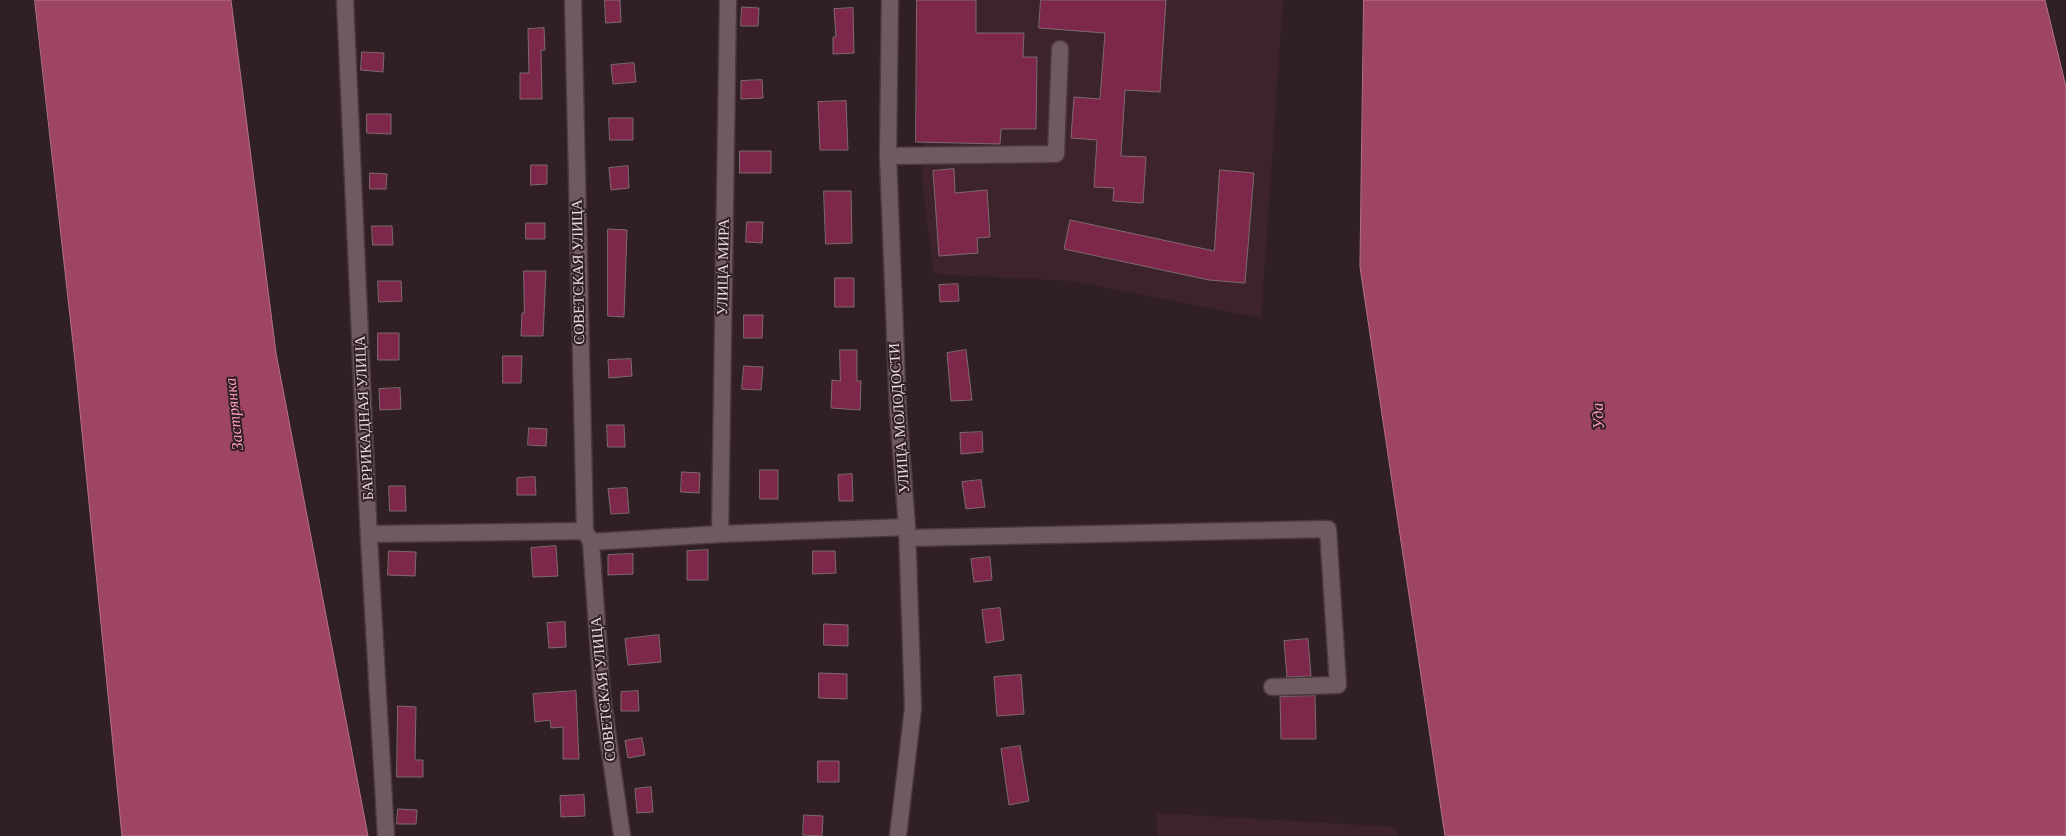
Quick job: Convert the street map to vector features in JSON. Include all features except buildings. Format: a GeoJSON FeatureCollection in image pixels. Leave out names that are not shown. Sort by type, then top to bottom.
{"type":"FeatureCollection","features":[{"type":"Feature","properties":{"kind":"street","name":"БАРРИКАДНАЯ УЛИЦА"},"geometry":{"type":"LineString","coordinates":[[345,0],[386,836]]}},
{"type":"Feature","properties":{"kind":"street","name":"СОВЕТСКАЯ УЛИЦА"},"geometry":{"type":"LineString","coordinates":[[572,0],[588,537],[602,695],[622,836]]}},
{"type":"Feature","properties":{"kind":"street","name":"УЛИЦА МИРА"},"geometry":{"type":"LineString","coordinates":[[720,534],[728,0]]}},
{"type":"Feature","properties":{"kind":"street","name":"УЛИЦА МОЛОДОСТИ"},"geometry":{"type":"LineString","coordinates":[[890,0],[888,156],[898,410],[907,533],[913,708],[898,836]]}},
{"type":"Feature","properties":{"kind":"street"},"geometry":{"type":"LineString","coordinates":[[888,156],[1056,154],[1060,49]]}},
{"type":"Feature","properties":{"kind":"street"},"geometry":{"type":"LineString","coordinates":[[371,534],[588,537],[720,534],[1328,529],[1338,685],[1272,687]]}},
{"type":"Feature","properties":{"kind":"shaded area"},"geometry":{"type":"Polygon","coordinates":[[[924,0],[1283,0],[1261,318],[1072,281],[934,274],[922,182],[924,0]]]}},
{"type":"Feature","properties":{"kind":"shaded area"},"geometry":{"type":"Polygon","coordinates":[[[1156,813],[1395,827],[1399,836],[1158,836],[1156,813]]]}},
{"type":"Feature","properties":{"kind":"water","name":"Застрянка"},"geometry":{"type":"Polygon","coordinates":[[[35,0],[231,0],[276,353],[368,836],[122,836],[75,361],[35,0]]]}},
{"type":"Feature","properties":{"kind":"water","name":"Уда"},"geometry":{"type":"Polygon","coordinates":[[[1364,0],[2045,0],[2066,87],[2066,836],[1445,836],[1360,267],[1364,0]]]}}]}
